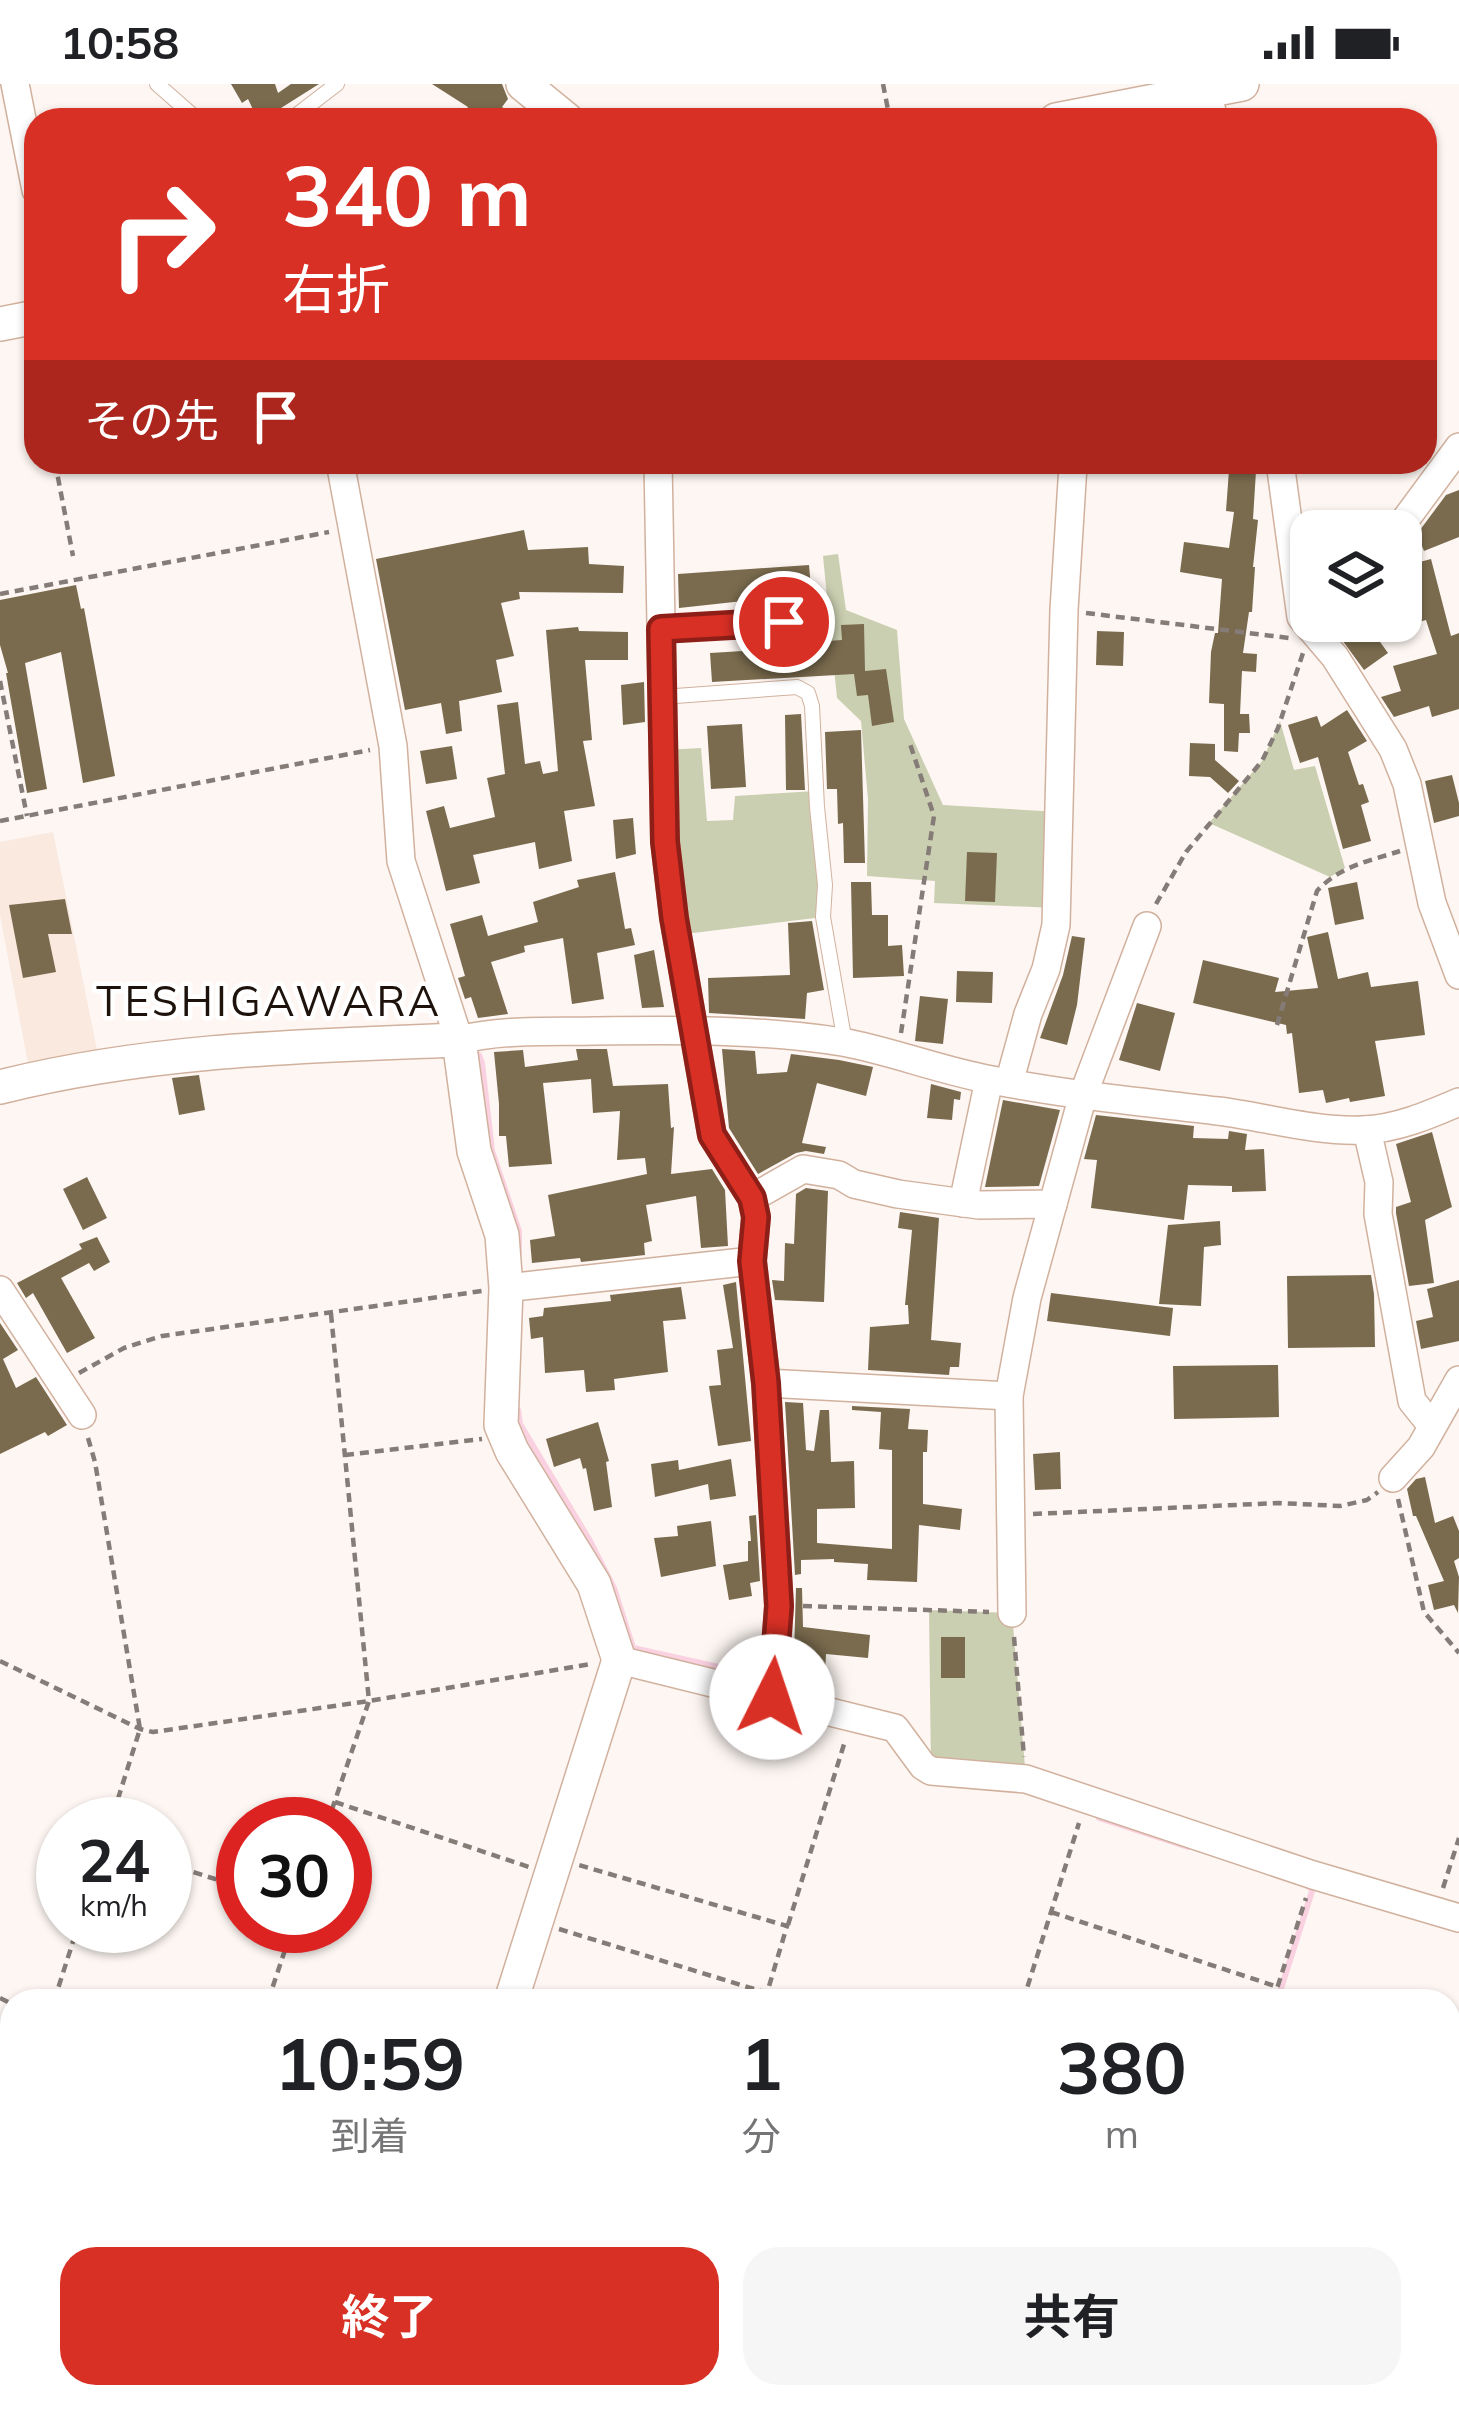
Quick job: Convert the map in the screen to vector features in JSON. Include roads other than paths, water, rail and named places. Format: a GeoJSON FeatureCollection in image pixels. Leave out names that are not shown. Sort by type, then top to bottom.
{"type":"FeatureCollection","features":[{"type":"Feature","properties":{"kind":"street"},"geometry":{"type":"LineString","coordinates":[[15,84],[24,129]]}},
{"type":"Feature","properties":{"kind":"street"},"geometry":{"type":"LineString","coordinates":[[523,84],[552,108]]}},
{"type":"Feature","properties":{"kind":"street"},"geometry":{"type":"LineString","coordinates":[[1180,108],[1211,105],[1242,84]]}},
{"type":"Feature","properties":{"kind":"street"},"geometry":{"type":"LineString","coordinates":[[1412,510],[1459,447]]}},
{"type":"Feature","properties":{"kind":"street"},"geometry":{"type":"LineString","coordinates":[[342,474],[393,746],[401,861],[459,1040],[474,1151],[502,1234],[506,1288],[501,1425],[594,1583],[619,1660],[515,1989]]}},
{"type":"Feature","properties":{"kind":"street"},"geometry":{"type":"LineString","coordinates":[[658,474],[665,842],[674,918],[712,1135],[752,1198],[756,1217],[752,1261],[766,1383],[779,1606],[772,1697]]}},
{"type":"Feature","properties":{"kind":"street"},"geometry":{"type":"LineString","coordinates":[[963,1203],[999,1082],[1046,969],[1056,925],[1064,610],[1074,474]]}},
{"type":"Feature","properties":{"kind":"street"},"geometry":{"type":"LineString","coordinates":[[1282,474],[1290,520]]}},
{"type":"Feature","properties":{"kind":"street"},"geometry":{"type":"LineString","coordinates":[[1324,642],[1393,749],[1407,784],[1432,903],[1459,975]]}},
{"type":"Feature","properties":{"kind":"street"},"geometry":{"type":"LineString","coordinates":[[1012,1612],[1009,1396],[1027,1298],[1083,1095],[1148,926]]}},
{"type":"Feature","properties":{"kind":"street"},"geometry":{"type":"LineString","coordinates":[[0,1087],[69,1070],[166,1056],[549,1032],[694,1030],[845,1043],[999,1082],[1329,1129],[1367,1130],[1421,1118],[1459,1102]]}},
{"type":"Feature","properties":{"kind":"street"},"geometry":{"type":"LineString","coordinates":[[1367,1130],[1412,1401],[1432,1426]]}},
{"type":"Feature","properties":{"kind":"street"},"geometry":{"type":"LineString","coordinates":[[752,1198],[803,1169],[898,1194],[963,1203],[1053,1204]]}},
{"type":"Feature","properties":{"kind":"street"},"geometry":{"type":"LineString","coordinates":[[506,1288],[752,1261]]}},
{"type":"Feature","properties":{"kind":"street"},"geometry":{"type":"LineString","coordinates":[[0,1290],[82,1415]]}},
{"type":"Feature","properties":{"kind":"street"},"geometry":{"type":"LineString","coordinates":[[1394,1478],[1421,1447],[1459,1380]]}},
{"type":"Feature","properties":{"kind":"street"},"geometry":{"type":"LineString","coordinates":[[766,1383],[1009,1396]]}},
{"type":"Feature","properties":{"kind":"street"},"geometry":{"type":"LineString","coordinates":[[619,1660],[895,1728],[931,1771],[1026,1779],[1448,1915]]}},
{"type":"Feature","properties":{"kind":"lane"},"geometry":{"type":"LineString","coordinates":[[157,84],[184,108]]}},
{"type":"Feature","properties":{"kind":"lane"},"geometry":{"type":"LineString","coordinates":[[306,108],[337,84]]}},
{"type":"Feature","properties":{"kind":"lane"},"geometry":{"type":"LineString","coordinates":[[782,600],[786,646]]}},
{"type":"Feature","properties":{"kind":"lane"},"geometry":{"type":"LineString","coordinates":[[661,629],[784,622]]}},
{"type":"Feature","properties":{"kind":"lane"},"geometry":{"type":"LineString","coordinates":[[662,697],[797,687],[808,693],[825,885],[823,917],[845,1043]]}},
{"type":"Feature","properties":{"kind":"waterway"},"geometry":{"type":"LineString","coordinates":[[479,1055],[492,1151],[519,1231],[519,1253]]}},
{"type":"Feature","properties":{"kind":"waterway"},"geometry":{"type":"LineString","coordinates":[[518,1410],[520,1424],[614,1588],[633,1648],[750,1674]]}},
{"type":"Feature","properties":{"kind":"waterway"},"geometry":{"type":"LineString","coordinates":[[1099,1818],[1188,1847]]}},
{"type":"Feature","properties":{"kind":"waterway"},"geometry":{"type":"LineString","coordinates":[[1281,1989],[1313,1888],[1309,1887]]}},
{"type":"Feature","properties":{"kind":"district","name":"TESHIGAWARA"},"geometry":{"type":"Point","coordinates":[269,1001]}}]}
